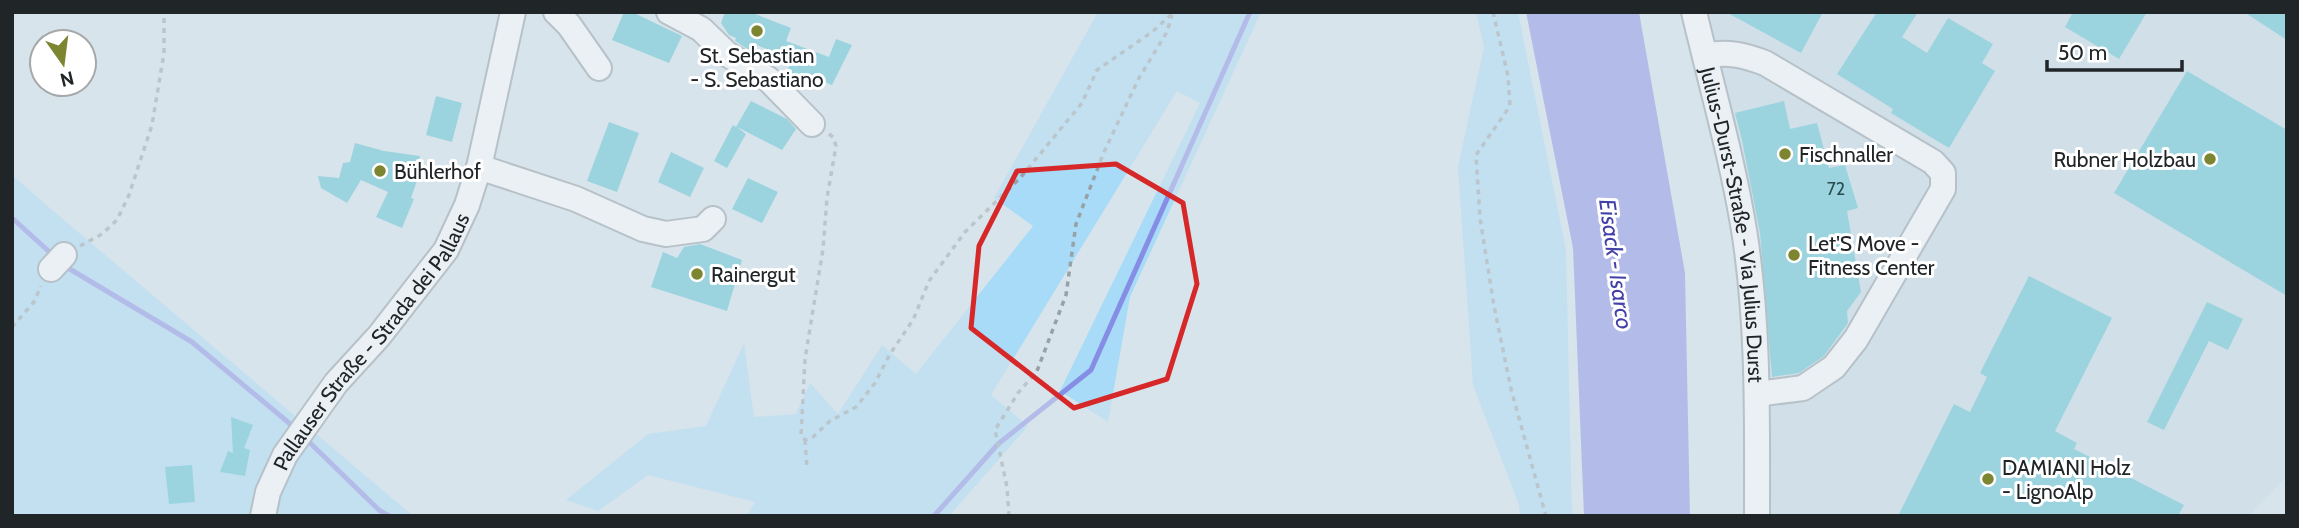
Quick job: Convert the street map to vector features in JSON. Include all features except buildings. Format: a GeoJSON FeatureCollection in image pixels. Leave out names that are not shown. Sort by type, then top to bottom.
{"type":"FeatureCollection","features":[{"type":"Feature","properties":{"kind":"street","name":"Pallauser Straße - Strada dei Pallaus"},"geometry":{"type":"LineString","coordinates":[[262,516],[268,492],[285,455],[336,383],[379,336],[446,250],[467,205],[479,167],[513,12]]}},
{"type":"Feature","properties":{"kind":"street"},"geometry":{"type":"LineString","coordinates":[[556,12],[569,25],[599,68]]}},
{"type":"Feature","properties":{"kind":"street"},"geometry":{"type":"LineString","coordinates":[[669,12],[701,29],[727,54],[768,79],[812,124]]}},
{"type":"Feature","properties":{"kind":"street","name":"Julius-Durst-Straße - Via Julius Durst"},"geometry":{"type":"LineString","coordinates":[[1694,12],[1744,230],[1752,298],[1757,394],[1757,516]]}},
{"type":"Feature","properties":{"kind":"street","name":"Julius-Durst-Straße - Via Julius Durst"},"geometry":{"type":"LineString","coordinates":[[1704,56],[1718,53],[1740,54],[1765,63],[1933,162],[1943,173],[1943,189],[1856,339],[1834,368],[1802,388],[1757,394]]}},
{"type":"Feature","properties":{"kind":"street"},"geometry":{"type":"LineString","coordinates":[[479,167],[576,199],[643,229],[666,234],[704,229],[713,219]]}},
{"type":"Feature","properties":{"kind":"path"},"geometry":{"type":"LineString","coordinates":[[12,327],[34,302],[57,262],[102,234],[117,220],[129,195],[152,125],[164,53],[164,12]]}},
{"type":"Feature","properties":{"kind":"path"},"geometry":{"type":"LineString","coordinates":[[1493,12],[1508,76],[1510,106],[1476,155],[1480,218],[1511,390],[1546,516]]}},
{"type":"Feature","properties":{"kind":"path"},"geometry":{"type":"LineString","coordinates":[[805,440],[813,437],[830,421],[856,407],[875,383],[913,320],[929,281],[965,232],[1021,177],[1082,103],[1097,71],[1152,32],[1173,13]]}},
{"type":"Feature","properties":{"kind":"path"},"geometry":{"type":"LineString","coordinates":[[1009,516],[1007,487],[995,430],[1018,393],[1037,371],[1066,295],[1076,224],[1104,152],[1139,78],[1167,32],[1173,13]]}},
{"type":"Feature","properties":{"kind":"path"},"geometry":{"type":"LineString","coordinates":[[807,469],[805,440],[801,435],[805,359],[823,249],[835,146],[833,137],[812,124]]}},
{"type":"Feature","properties":{"kind":"highlighted area"},"geometry":{"type":"Polygon","coordinates":[[[1116,164],[1183,203],[1197,284],[1167,379],[1074,408],[971,328],[979,246],[1017,171],[1116,164]]]}},
{"type":"Feature","properties":{"kind":"shaded area"},"geometry":{"type":"Polygon","coordinates":[[[1098,12],[1261,12],[1130,297],[1108,422],[1060,391],[1200,103],[1177,91],[991,395],[1028,426],[949,516],[747,516],[755,502],[648,475],[598,511],[566,500],[648,434],[706,426],[744,343],[754,417],[796,414],[810,383],[838,414],[882,345],[916,374],[1033,226],[994,198],[1098,12]]]}},
{"type":"Feature","properties":{"kind":"shaded area"},"geometry":{"type":"Polygon","coordinates":[[[1476,12],[1518,12],[1566,250],[1572,516],[1520,516],[1519,505],[1473,385],[1458,167],[1484,47],[1476,12]]]}},
{"type":"Feature","properties":{"kind":"shaded area"},"geometry":{"type":"Polygon","coordinates":[[[1694,12],[2287,12],[2287,476],[2249,516],[1757,516],[1752,298],[1694,12]]]}},
{"type":"Feature","properties":{"kind":"shaded area"},"geometry":{"type":"Polygon","coordinates":[[[12,175],[51,209],[413,516],[12,516],[12,175]]]}},
{"type":"Feature","properties":{"kind":"water","name":"Eisack - Isarco"},"geometry":{"type":"Polygon","coordinates":[[[1526,12],[1639,12],[1685,273],[1690,516],[1584,516],[1573,248],[1526,12]]]}},
{"type":"Feature","properties":{"kind":"waterway"},"geometry":{"type":"LineString","coordinates":[[934,516],[998,444],[1091,370],[1250,12]]}},
{"type":"Feature","properties":{"kind":"waterway"},"geometry":{"type":"LineString","coordinates":[[12,218],[54,256]]}},
{"type":"Feature","properties":{"kind":"waterway"},"geometry":{"type":"LineString","coordinates":[[63,265],[192,342],[295,428]]}},
{"type":"Feature","properties":{"kind":"waterway"},"geometry":{"type":"LineString","coordinates":[[304,437],[379,510],[389,516]]}},
{"type":"Feature","properties":{"kind":"place","name":"St. Sebastian - S. Sebastiano"},"geometry":{"type":"Point","coordinates":[757,31]}},
{"type":"Feature","properties":{"kind":"place","name":"Fischnaller"},"geometry":{"type":"Point","coordinates":[1785,154]}},
{"type":"Feature","properties":{"kind":"place","name":"Rubner Holzbau"},"geometry":{"type":"Point","coordinates":[2210,159]}},
{"type":"Feature","properties":{"kind":"place","name":"Bühlerhof"},"geometry":{"type":"Point","coordinates":[380,171]}},
{"type":"Feature","properties":{"kind":"place","name":"Let'S Move - Fitness Center"},"geometry":{"type":"Point","coordinates":[1794,255]}},
{"type":"Feature","properties":{"kind":"place","name":"Rainergut"},"geometry":{"type":"Point","coordinates":[697,274]}},
{"type":"Feature","properties":{"kind":"place","name":"DAMIANI Holz - LignoAlp"},"geometry":{"type":"Point","coordinates":[1988,479]}}]}
